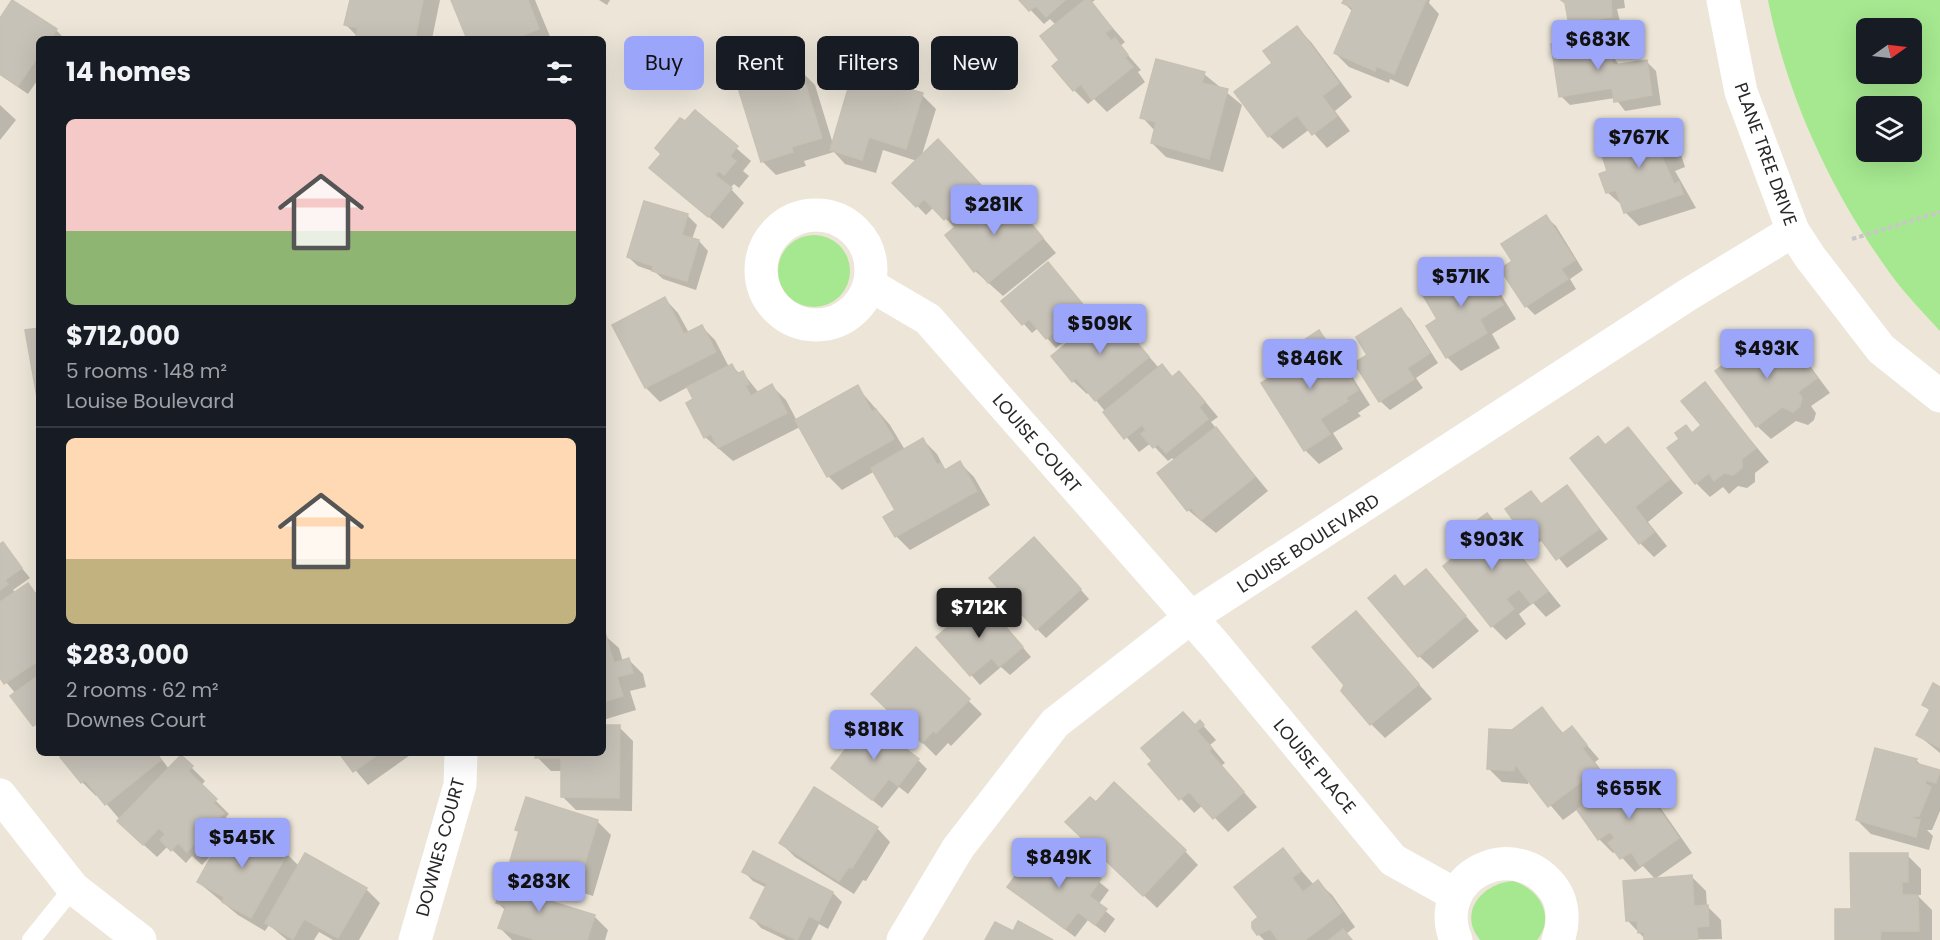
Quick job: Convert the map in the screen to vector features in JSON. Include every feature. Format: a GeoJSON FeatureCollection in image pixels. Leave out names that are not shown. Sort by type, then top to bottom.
{"type":"FeatureCollection","features":[{"type":"Feature","properties":{"kind":"street","name":"PLANE TREE DRIVE"},"geometry":{"type":"LineString","coordinates":[[1723,0],[1741,92],[1793,231],[1810,258],[1881,349],[1940,396]]}},
{"type":"Feature","properties":{"kind":"street","name":"LOUISE BOULEVARD"},"geometry":{"type":"LineString","coordinates":[[903,940],[958,848],[1055,723],[1190,618],[1689,294],[1793,231]]}},
{"type":"Feature","properties":{"kind":"street","name":"LOUISE COURT"},"geometry":{"type":"LineString","coordinates":[[870,285],[928,319],[1190,618]]}},
{"type":"Feature","properties":{"kind":"street","name":"LOUISE PLACE"},"geometry":{"type":"LineString","coordinates":[[1190,618],[1393,860],[1456,895]]}},
{"type":"Feature","properties":{"kind":"street","name":"DOWNES COURT"},"geometry":{"type":"LineString","coordinates":[[415,940],[460,785],[461,756]]}},
{"type":"Feature","properties":{"kind":"street"},"geometry":{"type":"LineString","coordinates":[[0,795],[73,888],[140,940]]}},
{"type":"Feature","properties":{"kind":"street"},"geometry":{"type":"LineString","coordinates":[[1456,940],[1451,913],[1456,895],[1473,874],[1498,863],[1516,863],[1533,869],[1547,880],[1558,895],[1562,912],[1558,940]]}},
{"type":"Feature","properties":{"kind":"lane"},"geometry":{"type":"LineString","coordinates":[[31,940],[73,888]]}},
{"type":"Feature","properties":{"kind":"path"},"geometry":{"type":"LineString","coordinates":[[1852,239],[1940,212]]}},
{"type":"Feature","properties":{"kind":"green space"},"geometry":{"type":"Polygon","coordinates":[[[1768,0],[1940,0],[1940,331],[1893,277],[1847,207],[1813,140],[1787,71],[1768,0]]]}},
{"type":"Feature","properties":{"kind":"green space"},"geometry":{"type":"Polygon","coordinates":[[[821,235],[840,245],[848,257],[850,271],[848,285],[840,297],[828,305],[807,307],[788,297],[780,285],[778,264],[788,245],[800,237],[821,235]]]}},
{"type":"Feature","properties":{"kind":"green space"},"geometry":{"type":"Polygon","coordinates":[[[1513,881],[1530,890],[1542,905],[1545,922],[1537,940],[1480,940],[1471,919],[1472,910],[1477,901],[1492,887],[1513,881]]]}},
{"type":"Feature","properties":{"kind":"building"},"geometry":{"type":"Polygon","coordinates":[[[12,0],[57,29],[52,36],[36,36],[36,59],[18,86],[0,74],[0,18],[12,0]]]}},
{"type":"Feature","properties":{"kind":"building"},"geometry":{"type":"Polygon","coordinates":[[[350,0],[423,0],[416,36],[361,36],[356,35],[358,28],[344,25],[350,0]]]}},
{"type":"Feature","properties":{"kind":"building"},"geometry":{"type":"Polygon","coordinates":[[[451,0],[528,0],[539,29],[521,36],[466,36],[451,0]]]}},
{"type":"Feature","properties":{"kind":"building"},"geometry":{"type":"Polygon","coordinates":[[[1019,0],[1065,0],[1046,17],[1036,6],[1029,11],[1019,0]]]}},
{"type":"Feature","properties":{"kind":"building"},"geometry":{"type":"Polygon","coordinates":[[[1085,0],[1090,0],[1112,28],[1105,33],[1111,41],[1115,38],[1128,55],[1125,58],[1133,67],[1092,100],[1081,84],[1073,91],[1052,66],[1059,60],[1040,36],[1085,0]]]}},
{"type":"Feature","properties":{"kind":"building"},"geometry":{"type":"Polygon","coordinates":[[[1344,0],[1426,0],[1394,74],[1376,66],[1375,71],[1334,53],[1353,8],[1342,3],[1344,0]]]}},
{"type":"Feature","properties":{"kind":"building"},"geometry":{"type":"Polygon","coordinates":[[[1561,0],[1611,0],[1612,17],[1569,25],[1565,3],[1561,0]]]}},
{"type":"Feature","properties":{"kind":"building"},"geometry":{"type":"Polygon","coordinates":[[[1297,26],[1339,83],[1322,96],[1337,116],[1312,135],[1297,115],[1268,137],[1234,92],[1272,63],[1263,51],[1297,26]]]}},
{"type":"Feature","properties":{"kind":"building"},"geometry":{"type":"Polygon","coordinates":[[[1599,36],[1602,52],[1610,50],[1613,65],[1647,60],[1652,95],[1614,102],[1612,88],[1559,97],[1551,44],[1599,36]]]}},
{"type":"Feature","properties":{"kind":"building"},"geometry":{"type":"Polygon","coordinates":[[[1156,59],[1205,72],[1202,83],[1228,89],[1209,159],[1151,143],[1156,122],[1140,118],[1156,59]]]}},
{"type":"Feature","properties":{"kind":"building"},"geometry":{"type":"Polygon","coordinates":[[[805,83],[822,138],[791,147],[793,152],[761,162],[739,90],[805,90],[805,83]]]}},
{"type":"Feature","properties":{"kind":"building"},"geometry":{"type":"Polygon","coordinates":[[[848,90],[913,90],[923,93],[906,149],[869,137],[862,160],[830,150],[848,90]]]}},
{"type":"Feature","properties":{"kind":"building"},"geometry":{"type":"Polygon","coordinates":[[[695,110],[738,146],[730,156],[736,161],[724,175],[719,171],[715,175],[732,188],[708,217],[649,168],[661,154],[655,148],[680,118],[685,121],[695,110]]]}},
{"type":"Feature","properties":{"kind":"building"},"geometry":{"type":"Polygon","coordinates":[[[1663,124],[1672,154],[1662,157],[1674,184],[1679,182],[1683,194],[1624,213],[1616,190],[1606,193],[1599,174],[1607,171],[1599,145],[1663,124]]]}},
{"type":"Feature","properties":{"kind":"building"},"geometry":{"type":"Polygon","coordinates":[[[938,139],[981,185],[944,220],[924,199],[916,207],[892,183],[938,139]]]}},
{"type":"Feature","properties":{"kind":"building"},"geometry":{"type":"Polygon","coordinates":[[[1002,188],[1043,238],[988,283],[977,269],[974,272],[945,235],[1002,188]]]}},
{"type":"Feature","properties":{"kind":"building"},"geometry":{"type":"Polygon","coordinates":[[[644,201],[688,214],[682,235],[699,240],[687,281],[652,271],[653,266],[627,257],[644,201]]]}},
{"type":"Feature","properties":{"kind":"building"},"geometry":{"type":"Polygon","coordinates":[[[1546,215],[1575,260],[1561,269],[1568,279],[1525,307],[1500,269],[1512,261],[1501,244],[1546,215]]]}},
{"type":"Feature","properties":{"kind":"building"},"geometry":{"type":"Polygon","coordinates":[[[1476,259],[1503,305],[1480,319],[1487,333],[1446,358],[1426,326],[1437,319],[1421,292],[1476,259]]]}},
{"type":"Feature","properties":{"kind":"building"},"geometry":{"type":"Polygon","coordinates":[[[1048,262],[1085,307],[1046,339],[1029,319],[1022,325],[1001,301],[1048,262]]]}},
{"type":"Feature","properties":{"kind":"building"},"geometry":{"type":"Polygon","coordinates":[[[665,297],[684,334],[702,325],[716,352],[645,388],[612,325],[665,297]]]}},
{"type":"Feature","properties":{"kind":"building"},"geometry":{"type":"Polygon","coordinates":[[[1401,308],[1430,353],[1407,368],[1414,379],[1379,402],[1354,363],[1367,355],[1356,337],[1401,308]]]}},
{"type":"Feature","properties":{"kind":"building"},"geometry":{"type":"Polygon","coordinates":[[[1109,309],[1149,357],[1095,401],[1076,378],[1072,382],[1051,356],[1109,309]]]}},
{"type":"Feature","properties":{"kind":"building"},"geometry":{"type":"Polygon","coordinates":[[[36,328],[36,392],[25,330],[36,328]]]}},
{"type":"Feature","properties":{"kind":"building"},"geometry":{"type":"Polygon","coordinates":[[[1319,330],[1358,390],[1346,398],[1348,401],[1320,419],[1330,434],[1304,451],[1261,383],[1299,359],[1292,348],[1319,330]]]}},
{"type":"Feature","properties":{"kind":"building"},"geometry":{"type":"Polygon","coordinates":[[[1784,334],[1817,378],[1798,392],[1802,398],[1800,406],[1793,412],[1782,407],[1756,427],[1715,371],[1744,350],[1754,362],[1784,334]]]}},
{"type":"Feature","properties":{"kind":"building"},"geometry":{"type":"Polygon","coordinates":[[[732,364],[737,374],[743,371],[749,384],[745,385],[751,396],[772,384],[787,413],[718,448],[711,434],[704,438],[686,403],[693,399],[687,387],[732,364]]]}},
{"type":"Feature","properties":{"kind":"building"},"geometry":{"type":"Polygon","coordinates":[[[1162,364],[1172,377],[1179,371],[1205,402],[1199,407],[1208,419],[1166,453],[1158,444],[1153,448],[1141,434],[1146,430],[1142,425],[1124,439],[1103,412],[1162,364]]]}},
{"type":"Feature","properties":{"kind":"building"},"geometry":{"type":"Polygon","coordinates":[[[1705,382],[1756,448],[1742,459],[1742,468],[1733,475],[1724,473],[1714,481],[1709,473],[1695,484],[1667,448],[1679,439],[1675,433],[1686,425],[1692,433],[1701,425],[1681,401],[1705,382]]]}},
{"type":"Feature","properties":{"kind":"building"},"geometry":{"type":"Polygon","coordinates":[[[858,385],[872,412],[876,409],[894,439],[827,477],[795,420],[858,385]]]}},
{"type":"Feature","properties":{"kind":"building"},"geometry":{"type":"Polygon","coordinates":[[[1216,427],[1255,477],[1201,520],[1191,508],[1187,511],[1157,473],[1216,427]]]}},
{"type":"Feature","properties":{"kind":"building"},"geometry":{"type":"Polygon","coordinates":[[[1628,427],[1670,479],[1635,507],[1654,532],[1639,544],[1570,458],[1598,436],[1605,445],[1628,427]]]}},
{"type":"Feature","properties":{"kind":"building"},"geometry":{"type":"Polygon","coordinates":[[[923,438],[937,465],[940,463],[945,470],[960,461],[977,491],[895,537],[883,517],[895,510],[871,468],[923,438]]]}},
{"type":"Feature","properties":{"kind":"building"},"geometry":{"type":"Polygon","coordinates":[[[1567,485],[1599,529],[1556,560],[1534,530],[1525,537],[1505,509],[1531,491],[1541,504],[1567,485]]]}},
{"type":"Feature","properties":{"kind":"building"},"geometry":{"type":"Polygon","coordinates":[[[1487,513],[1548,591],[1531,604],[1519,589],[1506,599],[1514,609],[1491,627],[1443,566],[1460,552],[1464,558],[1469,554],[1455,537],[1487,513]]]}},
{"type":"Feature","properties":{"kind":"building"},"geometry":{"type":"Polygon","coordinates":[[[1034,537],[1081,589],[1036,630],[989,578],[1034,537]]]}},
{"type":"Feature","properties":{"kind":"building"},"geometry":{"type":"Polygon","coordinates":[[[3,542],[22,568],[5,580],[8,584],[0,590],[0,544],[3,542]]]}},
{"type":"Feature","properties":{"kind":"building"},"geometry":{"type":"Polygon","coordinates":[[[1426,569],[1466,616],[1418,657],[1368,598],[1395,575],[1404,587],[1426,569]]]}},
{"type":"Feature","properties":{"kind":"building"},"geometry":{"type":"Polygon","coordinates":[[[28,583],[36,595],[36,662],[4,684],[0,678],[0,602],[28,583]]]}},
{"type":"Feature","properties":{"kind":"building"},"geometry":{"type":"Polygon","coordinates":[[[981,598],[1023,647],[999,667],[992,658],[970,676],[936,637],[981,598]]]}},
{"type":"Feature","properties":{"kind":"building"},"geometry":{"type":"Polygon","coordinates":[[[1356,611],[1419,684],[1370,725],[1341,691],[1344,685],[1312,647],[1356,611]]]}},
{"type":"Feature","properties":{"kind":"building"},"geometry":{"type":"Polygon","coordinates":[[[606,635],[614,663],[629,658],[633,673],[617,677],[623,696],[606,701],[606,635]]]}},
{"type":"Feature","properties":{"kind":"building"},"geometry":{"type":"Polygon","coordinates":[[[916,647],[970,699],[936,733],[933,731],[922,743],[871,694],[916,647]]]}},
{"type":"Feature","properties":{"kind":"building"},"geometry":{"type":"Polygon","coordinates":[[[36,677],[36,724],[33,726],[10,696],[36,677]]]}},
{"type":"Feature","properties":{"kind":"building"},"geometry":{"type":"Polygon","coordinates":[[[1933,683],[1940,687],[1940,748],[1916,735],[1930,709],[1922,705],[1933,683]]]}},
{"type":"Feature","properties":{"kind":"building"},"geometry":{"type":"Polygon","coordinates":[[[1542,707],[1562,734],[1572,726],[1587,745],[1582,748],[1598,769],[1548,807],[1515,764],[1514,771],[1487,769],[1489,729],[1512,730],[1542,707]]]}},
{"type":"Feature","properties":{"kind":"building"},"geometry":{"type":"Polygon","coordinates":[[[1183,712],[1195,725],[1200,720],[1204,725],[1197,731],[1212,748],[1209,751],[1244,792],[1213,819],[1189,792],[1179,800],[1148,764],[1152,761],[1141,748],[1183,712]]]}},
{"type":"Feature","properties":{"kind":"building"},"geometry":{"type":"Polygon","coordinates":[[[868,720],[919,759],[898,786],[889,779],[872,800],[831,768],[868,720]]]}},
{"type":"Feature","properties":{"kind":"building"},"geometry":{"type":"Polygon","coordinates":[[[606,725],[620,725],[619,798],[561,797],[561,758],[535,758],[535,756],[606,756],[606,725]]]}},
{"type":"Feature","properties":{"kind":"building"},"geometry":{"type":"Polygon","coordinates":[[[1875,748],[1917,759],[1915,763],[1940,770],[1936,783],[1926,780],[1925,784],[1931,787],[1919,816],[1908,817],[1920,820],[1916,837],[1856,820],[1875,748]]]}},
{"type":"Feature","properties":{"kind":"building"},"geometry":{"type":"Polygon","coordinates":[[[158,756],[161,760],[105,805],[85,780],[81,783],[60,757],[158,756]]]}},
{"type":"Feature","properties":{"kind":"building"},"geometry":{"type":"Polygon","coordinates":[[[180,756],[193,766],[188,771],[217,799],[213,803],[224,813],[187,852],[178,843],[171,851],[160,840],[165,834],[159,828],[143,845],[117,821],[180,756]]]}},
{"type":"Feature","properties":{"kind":"building"},"geometry":{"type":"Polygon","coordinates":[[[341,756],[376,756],[353,772],[341,756]]]}},
{"type":"Feature","properties":{"kind":"building"},"geometry":{"type":"Polygon","coordinates":[[[1632,771],[1679,838],[1640,866],[1631,852],[1620,859],[1608,843],[1615,838],[1610,832],[1598,840],[1577,810],[1632,771]]]}},
{"type":"Feature","properties":{"kind":"building"},"geometry":{"type":"Polygon","coordinates":[[[1114,782],[1186,850],[1143,896],[1065,822],[1090,797],[1096,802],[1114,782]]]}},
{"type":"Feature","properties":{"kind":"building"},"geometry":{"type":"Polygon","coordinates":[[[814,787],[878,827],[852,868],[849,867],[839,881],[779,843],[814,787]]]}},
{"type":"Feature","properties":{"kind":"building"},"geometry":{"type":"Polygon","coordinates":[[[526,797],[598,820],[579,883],[510,861],[519,831],[515,830],[526,797]]]}},
{"type":"Feature","properties":{"kind":"building"},"geometry":{"type":"Polygon","coordinates":[[[231,821],[288,852],[251,918],[222,902],[224,897],[197,882],[231,821]]]}},
{"type":"Feature","properties":{"kind":"building"},"geometry":{"type":"Polygon","coordinates":[[[1057,847],[1101,879],[1089,896],[1107,909],[1095,925],[1078,912],[1065,929],[1007,887],[1028,859],[1041,869],[1057,847]]]}},
{"type":"Feature","properties":{"kind":"building"},"geometry":{"type":"Polygon","coordinates":[[[1283,848],[1301,871],[1292,878],[1303,892],[1318,880],[1342,912],[1305,940],[1278,940],[1270,929],[1257,935],[1252,928],[1252,922],[1258,917],[1234,887],[1283,848]]]}},
{"type":"Feature","properties":{"kind":"building"},"geometry":{"type":"Polygon","coordinates":[[[753,851],[833,892],[819,921],[809,916],[797,940],[750,918],[767,884],[742,872],[753,851]]]}},
{"type":"Feature","properties":{"kind":"building"},"geometry":{"type":"Polygon","coordinates":[[[305,853],[367,888],[338,938],[304,919],[293,939],[265,923],[305,853]]]}},
{"type":"Feature","properties":{"kind":"building"},"geometry":{"type":"Polygon","coordinates":[[[1850,853],[1908,853],[1908,882],[1902,882],[1902,895],[1918,895],[1919,931],[1881,931],[1880,940],[1835,940],[1835,909],[1851,909],[1850,853]]]}},
{"type":"Feature","properties":{"kind":"building"},"geometry":{"type":"Polygon","coordinates":[[[506,870],[542,881],[537,897],[595,915],[587,940],[536,940],[498,928],[506,906],[496,903],[506,870]]]}},
{"type":"Feature","properties":{"kind":"building"},"geometry":{"type":"Polygon","coordinates":[[[1692,875],[1694,906],[1708,905],[1709,926],[1697,927],[1698,940],[1644,940],[1644,932],[1638,933],[1637,921],[1626,921],[1623,881],[1692,875]]]}},
{"type":"Feature","properties":{"kind":"building"},"geometry":{"type":"Polygon","coordinates":[[[1018,921],[1053,940],[985,940],[995,922],[1013,931],[1018,921]]]}},
{"type":"Feature","properties":{"kind":"building"},"geometry":{"type":"Polygon","coordinates":[[[1343,929],[1352,940],[1329,940],[1343,929]]]}}]}
